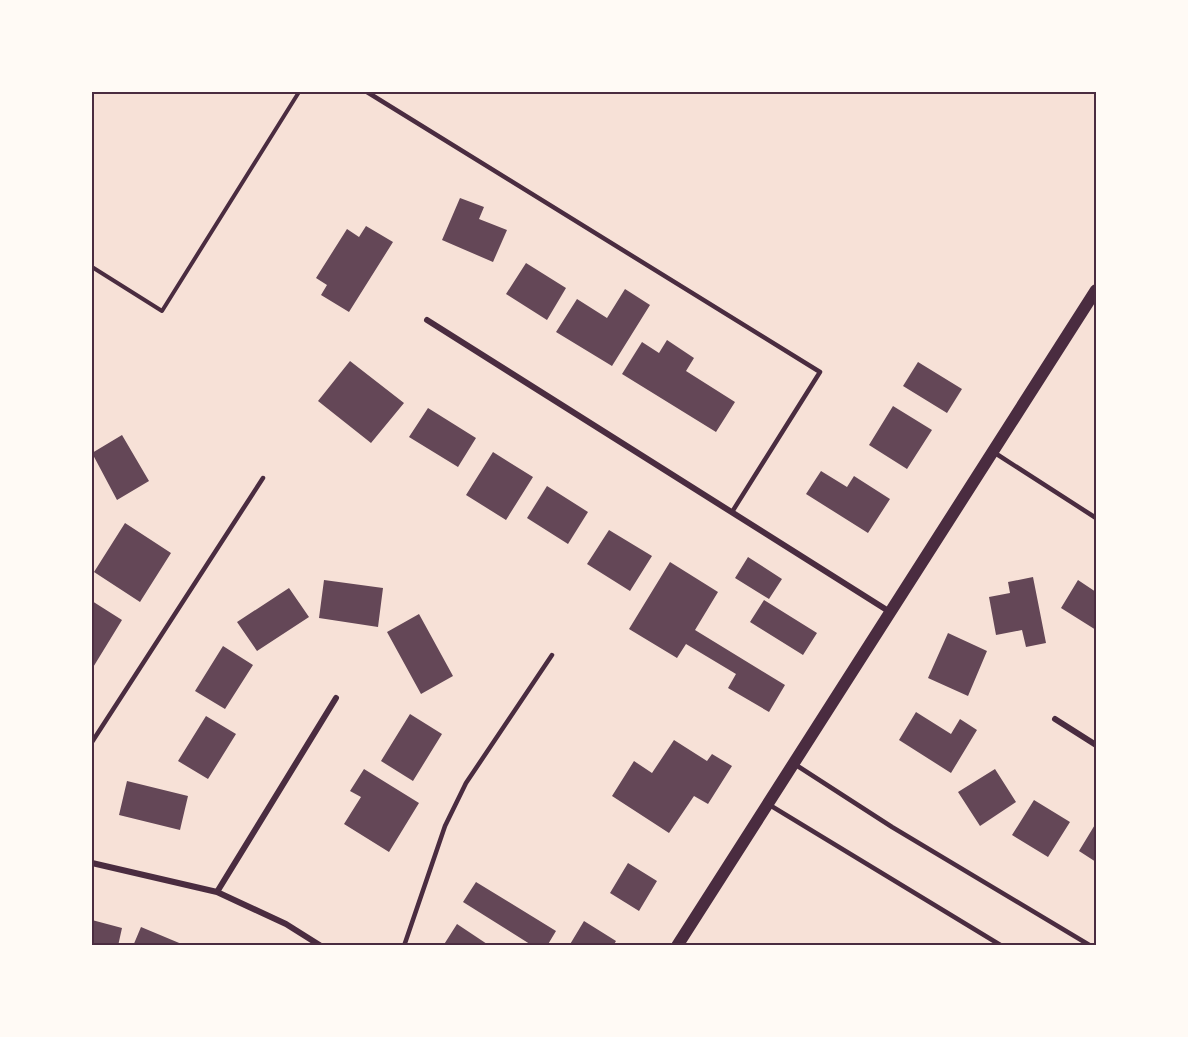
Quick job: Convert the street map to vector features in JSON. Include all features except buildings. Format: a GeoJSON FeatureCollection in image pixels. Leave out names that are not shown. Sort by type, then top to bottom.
{"type":"FeatureCollection","features":[{"type":"Feature","properties":{"kind":"main road"},"geometry":{"type":"LineString","coordinates":[[676,945],[1096,290]]}},
{"type":"Feature","properties":{"kind":"street"},"geometry":{"type":"LineString","coordinates":[[427,320],[890,612]]}},
{"type":"Feature","properties":{"kind":"street"},"geometry":{"type":"LineString","coordinates":[[217,892],[336,698]]}},
{"type":"Feature","properties":{"kind":"street"},"geometry":{"type":"LineString","coordinates":[[1055,719],[1096,745]]}},
{"type":"Feature","properties":{"kind":"street"},"geometry":{"type":"LineString","coordinates":[[92,863],[217,892],[286,924],[321,945]]}},
{"type":"Feature","properties":{"kind":"lane"},"geometry":{"type":"LineString","coordinates":[[367,92],[820,372],[732,512]]}},
{"type":"Feature","properties":{"kind":"lane"},"geometry":{"type":"LineString","coordinates":[[993,452],[1096,518]]}},
{"type":"Feature","properties":{"kind":"lane"},"geometry":{"type":"LineString","coordinates":[[92,742],[263,478]]}},
{"type":"Feature","properties":{"kind":"lane"},"geometry":{"type":"LineString","coordinates":[[404,945],[445,826],[466,783],[552,655]]}},
{"type":"Feature","properties":{"kind":"lane"},"geometry":{"type":"LineString","coordinates":[[794,763],[892,827],[1091,945]]}},
{"type":"Feature","properties":{"kind":"lane"},"geometry":{"type":"LineString","coordinates":[[767,804],[1002,945]]}},
{"type":"Feature","properties":{"kind":"path"},"geometry":{"type":"LineString","coordinates":[[92,267],[162,311],[299,92]]}}]}
